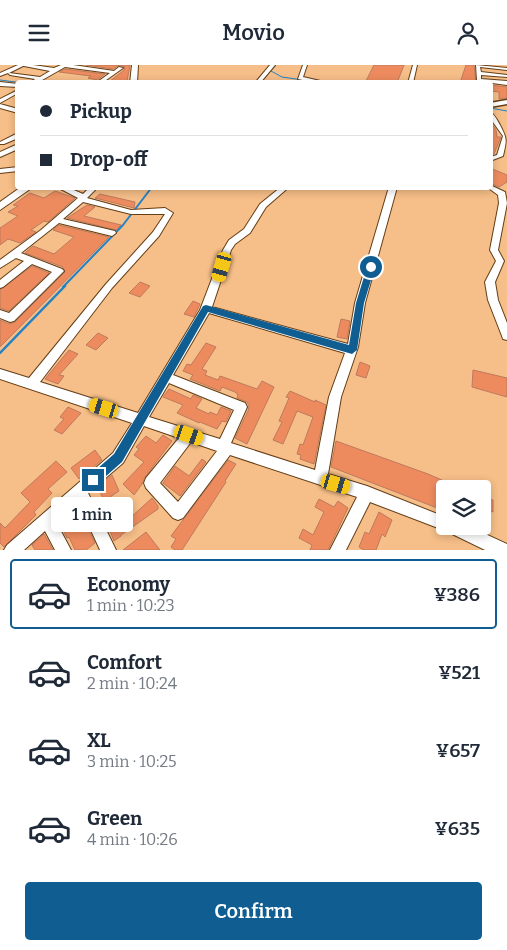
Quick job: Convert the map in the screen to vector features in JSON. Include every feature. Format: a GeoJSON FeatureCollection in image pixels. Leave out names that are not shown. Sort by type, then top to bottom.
{"type":"FeatureCollection","features":[{"type":"Feature","properties":{"kind":"highway"},"geometry":{"type":"LineString","coordinates":[[133,80],[135,65]]}},
{"type":"Feature","properties":{"kind":"highway"},"geometry":{"type":"LineString","coordinates":[[0,207],[24,190]]}},
{"type":"Feature","properties":{"kind":"main road"},"geometry":{"type":"LineString","coordinates":[[493,105],[507,103]]}},
{"type":"Feature","properties":{"kind":"street"},"geometry":{"type":"LineString","coordinates":[[0,75],[23,65],[55,70]]}},
{"type":"Feature","properties":{"kind":"street"},"geometry":{"type":"LineString","coordinates":[[37,80],[64,65],[114,72]]}},
{"type":"Feature","properties":{"kind":"street"},"geometry":{"type":"LineString","coordinates":[[260,80],[273,65]]}},
{"type":"Feature","properties":{"kind":"street"},"geometry":{"type":"LineString","coordinates":[[305,65],[300,79],[307,80]]}},
{"type":"Feature","properties":{"kind":"street"},"geometry":{"type":"LineString","coordinates":[[411,80],[415,65]]}},
{"type":"Feature","properties":{"kind":"street"},"geometry":{"type":"LineString","coordinates":[[479,80],[478,65],[507,69]]}},
{"type":"Feature","properties":{"kind":"street"},"geometry":{"type":"LineString","coordinates":[[102,80],[121,68]]}},
{"type":"Feature","properties":{"kind":"street"},"geometry":{"type":"LineString","coordinates":[[479,73],[507,76]]}},
{"type":"Feature","properties":{"kind":"street"},"geometry":{"type":"LineString","coordinates":[[10,74],[40,78]]}},
{"type":"Feature","properties":{"kind":"street"},"geometry":{"type":"LineString","coordinates":[[493,82],[507,83]]}},
{"type":"Feature","properties":{"kind":"street"},"geometry":{"type":"LineString","coordinates":[[0,84],[15,86]]}},
{"type":"Feature","properties":{"kind":"street"},"geometry":{"type":"LineString","coordinates":[[0,101],[15,93]]}},
{"type":"Feature","properties":{"kind":"street"},"geometry":{"type":"LineString","coordinates":[[0,106],[15,110]]}},
{"type":"Feature","properties":{"kind":"street"},"geometry":{"type":"LineString","coordinates":[[493,158],[500,156],[506,135],[495,117]]}},
{"type":"Feature","properties":{"kind":"street"},"geometry":{"type":"LineString","coordinates":[[1,143],[15,136]]}},
{"type":"Feature","properties":{"kind":"street"},"geometry":{"type":"LineString","coordinates":[[1,143],[15,146]]}},
{"type":"Feature","properties":{"kind":"street"},"geometry":{"type":"LineString","coordinates":[[0,155],[15,147]]}},
{"type":"Feature","properties":{"kind":"street"},"geometry":{"type":"LineString","coordinates":[[0,171],[15,169]]}},
{"type":"Feature","properties":{"kind":"street"},"geometry":{"type":"LineString","coordinates":[[493,189],[502,194],[505,203],[494,250],[500,261],[490,282],[493,299],[507,336]]}},
{"type":"Feature","properties":{"kind":"street"},"geometry":{"type":"LineString","coordinates":[[30,385],[109,286],[156,234],[169,213],[165,210],[132,212],[90,202],[67,190]]}},
{"type":"Feature","properties":{"kind":"street"},"geometry":{"type":"LineString","coordinates":[[0,265],[91,190]]}},
{"type":"Feature","properties":{"kind":"street"},"geometry":{"type":"LineString","coordinates":[[12,550],[118,458],[206,309],[227,250],[232,242],[247,231],[263,205],[282,190]]}},
{"type":"Feature","properties":{"kind":"street"},"geometry":{"type":"LineString","coordinates":[[320,479],[335,397],[352,350],[360,303],[392,190]]}},
{"type":"Feature","properties":{"kind":"street"},"geometry":{"type":"LineString","coordinates":[[57,220],[112,233]]}},
{"type":"Feature","properties":{"kind":"street"},"geometry":{"type":"LineString","coordinates":[[0,314],[10,318],[59,271],[14,254]]}},
{"type":"Feature","properties":{"kind":"street"},"geometry":{"type":"LineString","coordinates":[[0,285],[31,260]]}},
{"type":"Feature","properties":{"kind":"street"},"geometry":{"type":"LineString","coordinates":[[206,309],[352,350]]}},
{"type":"Feature","properties":{"kind":"street"},"geometry":{"type":"LineString","coordinates":[[0,374],[367,493],[436,520]]}},
{"type":"Feature","properties":{"kind":"street"},"geometry":{"type":"LineString","coordinates":[[166,377],[241,407],[225,448],[178,513],[152,483],[189,435]]}},
{"type":"Feature","properties":{"kind":"street"},"geometry":{"type":"LineString","coordinates":[[80,491],[108,550]]}},
{"type":"Feature","properties":{"kind":"street"},"geometry":{"type":"LineString","coordinates":[[338,550],[367,493]]}},
{"type":"Feature","properties":{"kind":"street"},"geometry":{"type":"LineString","coordinates":[[47,520],[63,550]]}},
{"type":"Feature","properties":{"kind":"street"},"geometry":{"type":"LineString","coordinates":[[470,535],[502,550]]}},
{"type":"Feature","properties":{"kind":"building"},"geometry":{"type":"Polygon","coordinates":[[[86,65],[119,65],[113,69],[86,65]]]}},
{"type":"Feature","properties":{"kind":"building"},"geometry":{"type":"Polygon","coordinates":[[[119,65],[130,65],[127,80],[112,80],[124,70],[125,67],[119,65]]]}},
{"type":"Feature","properties":{"kind":"building"},"geometry":{"type":"Polygon","coordinates":[[[374,65],[404,65],[398,80],[366,80],[374,65]]]}},
{"type":"Feature","properties":{"kind":"building"},"geometry":{"type":"Polygon","coordinates":[[[466,65],[474,65],[476,80],[461,80],[466,65]]]}},
{"type":"Feature","properties":{"kind":"building"},"geometry":{"type":"Polygon","coordinates":[[[65,69],[105,74],[97,80],[88,78],[91,76],[59,72],[65,69]]]}},
{"type":"Feature","properties":{"kind":"building"},"geometry":{"type":"Polygon","coordinates":[[[493,85],[507,87],[507,98],[499,99],[499,92],[493,91],[493,85]]]}},
{"type":"Feature","properties":{"kind":"building"},"geometry":{"type":"Polygon","coordinates":[[[493,126],[497,137],[501,137],[494,154],[493,126]]]}},
{"type":"Feature","properties":{"kind":"building"},"geometry":{"type":"Polygon","coordinates":[[[493,169],[507,175],[507,182],[499,187],[493,184],[493,169]]]}},
{"type":"Feature","properties":{"kind":"building"},"geometry":{"type":"Polygon","coordinates":[[[55,191],[75,198],[48,222],[44,221],[31,230],[36,232],[20,243],[8,239],[0,245],[0,228],[18,216],[8,212],[18,206],[13,205],[30,193],[44,198],[55,191]]]}},
{"type":"Feature","properties":{"kind":"building"},"geometry":{"type":"Polygon","coordinates":[[[100,194],[135,202],[134,208],[95,198],[100,194]]]}},
{"type":"Feature","properties":{"kind":"building"},"geometry":{"type":"Polygon","coordinates":[[[87,205],[95,207],[84,216],[121,225],[116,230],[67,218],[87,205]]]}},
{"type":"Feature","properties":{"kind":"building"},"geometry":{"type":"Polygon","coordinates":[[[59,225],[109,237],[0,347],[0,320],[9,324],[15,322],[65,272],[63,267],[25,253],[33,246],[54,254],[74,237],[53,230],[59,225]]]}},
{"type":"Feature","properties":{"kind":"building"},"geometry":{"type":"Polygon","coordinates":[[[32,266],[49,273],[9,311],[0,308],[0,290],[32,266]]]}},
{"type":"Feature","properties":{"kind":"building"},"geometry":{"type":"Polygon","coordinates":[[[140,282],[150,286],[140,297],[129,293],[140,282]]]}},
{"type":"Feature","properties":{"kind":"building"},"geometry":{"type":"Polygon","coordinates":[[[193,301],[200,304],[194,317],[184,314],[193,301]]]}},
{"type":"Feature","properties":{"kind":"building"},"geometry":{"type":"Polygon","coordinates":[[[341,319],[350,321],[347,339],[337,337],[341,319]]]}},
{"type":"Feature","properties":{"kind":"building"},"geometry":{"type":"Polygon","coordinates":[[[98,333],[108,338],[96,350],[86,345],[98,333]]]}},
{"type":"Feature","properties":{"kind":"building"},"geometry":{"type":"Polygon","coordinates":[[[206,343],[216,347],[202,369],[207,371],[205,375],[218,380],[220,376],[257,389],[262,381],[274,387],[247,444],[235,438],[248,411],[249,406],[247,402],[237,398],[238,395],[235,392],[222,387],[220,391],[190,379],[193,375],[183,371],[187,364],[191,365],[206,343]]]}},
{"type":"Feature","properties":{"kind":"building"},"geometry":{"type":"Polygon","coordinates":[[[69,350],[78,354],[59,375],[64,376],[58,384],[45,379],[69,350]]]}},
{"type":"Feature","properties":{"kind":"building"},"geometry":{"type":"Polygon","coordinates":[[[360,362],[370,366],[366,378],[356,375],[360,362]]]}},
{"type":"Feature","properties":{"kind":"building"},"geometry":{"type":"Polygon","coordinates":[[[473,370],[507,378],[507,397],[472,387],[473,370]]]}},
{"type":"Feature","properties":{"kind":"building"},"geometry":{"type":"Polygon","coordinates":[[[169,389],[191,399],[193,395],[202,399],[196,408],[209,414],[210,412],[217,415],[221,407],[231,411],[226,422],[222,421],[217,429],[177,413],[183,405],[163,397],[169,389]]]}},
{"type":"Feature","properties":{"kind":"building"},"geometry":{"type":"Polygon","coordinates":[[[290,391],[326,405],[314,464],[300,459],[301,455],[297,454],[300,444],[303,445],[313,417],[297,411],[283,444],[273,440],[282,422],[279,421],[289,398],[286,397],[290,391]]]}},
{"type":"Feature","properties":{"kind":"building"},"geometry":{"type":"Polygon","coordinates":[[[68,407],[81,413],[62,434],[54,430],[64,419],[60,417],[68,407]]]}},
{"type":"Feature","properties":{"kind":"building"},"geometry":{"type":"Polygon","coordinates":[[[163,435],[172,441],[134,495],[123,484],[144,462],[134,455],[139,449],[136,447],[146,436],[156,443],[163,435]]]}},
{"type":"Feature","properties":{"kind":"building"},"geometry":{"type":"Polygon","coordinates":[[[336,441],[428,474],[442,480],[436,480],[436,508],[331,467],[336,441]]]}},
{"type":"Feature","properties":{"kind":"building"},"geometry":{"type":"Polygon","coordinates":[[[95,450],[102,460],[79,479],[71,468],[95,450]]]}},
{"type":"Feature","properties":{"kind":"building"},"geometry":{"type":"Polygon","coordinates":[[[202,459],[206,462],[180,496],[163,483],[175,466],[189,476],[202,459]]]}},
{"type":"Feature","properties":{"kind":"building"},"geometry":{"type":"Polygon","coordinates":[[[228,460],[236,464],[226,482],[182,550],[175,550],[171,547],[176,539],[171,536],[228,460]]]}},
{"type":"Feature","properties":{"kind":"building"},"geometry":{"type":"Polygon","coordinates":[[[56,461],[67,472],[48,489],[52,493],[34,512],[36,515],[4,547],[0,543],[0,523],[5,528],[30,502],[21,493],[56,461]]]}},
{"type":"Feature","properties":{"kind":"building"},"geometry":{"type":"Polygon","coordinates":[[[112,475],[119,491],[104,501],[98,487],[112,475]]]}},
{"type":"Feature","properties":{"kind":"building"},"geometry":{"type":"Polygon","coordinates":[[[152,498],[158,509],[114,541],[109,528],[114,524],[113,520],[126,511],[129,519],[152,498]]]}},
{"type":"Feature","properties":{"kind":"building"},"geometry":{"type":"Polygon","coordinates":[[[319,499],[334,507],[338,501],[348,508],[328,550],[310,550],[312,545],[299,538],[303,529],[313,535],[324,512],[315,507],[319,499]]]}},
{"type":"Feature","properties":{"kind":"building"},"geometry":{"type":"Polygon","coordinates":[[[491,499],[493,500],[493,512],[491,511],[491,499]]]}},
{"type":"Feature","properties":{"kind":"building"},"geometry":{"type":"Polygon","coordinates":[[[76,510],[79,510],[95,543],[86,550],[75,550],[59,522],[76,510]]]}},
{"type":"Feature","properties":{"kind":"building"},"geometry":{"type":"Polygon","coordinates":[[[379,512],[392,520],[385,537],[382,534],[376,550],[364,550],[359,547],[365,532],[369,534],[379,512]]]}},
{"type":"Feature","properties":{"kind":"building"},"geometry":{"type":"Polygon","coordinates":[[[146,532],[160,550],[123,550],[146,532]]]}},
{"type":"Feature","properties":{"kind":"building"},"geometry":{"type":"Polygon","coordinates":[[[44,534],[53,550],[35,550],[32,545],[44,534]]]}},
{"type":"Feature","properties":{"kind":"waterway"},"geometry":{"type":"LineString","coordinates":[[263,80],[276,65]]}},
{"type":"Feature","properties":{"kind":"waterway"},"geometry":{"type":"LineString","coordinates":[[271,71],[282,77],[303,80]]}},
{"type":"Feature","properties":{"kind":"waterway"},"geometry":{"type":"LineString","coordinates":[[0,80],[15,82]]}},
{"type":"Feature","properties":{"kind":"waterway"},"geometry":{"type":"LineString","coordinates":[[493,109],[507,111]]}},
{"type":"Feature","properties":{"kind":"waterway"},"geometry":{"type":"LineString","coordinates":[[63,287],[123,225],[150,190]]}},
{"type":"Feature","properties":{"kind":"waterway"},"geometry":{"type":"LineString","coordinates":[[0,353],[65,286]]}},
{"type":"Feature","properties":{"kind":"route"},"geometry":{"type":"LineString","coordinates":[[93,480],[118,458],[206,309],[352,350],[360,303],[371,267]]}}]}
